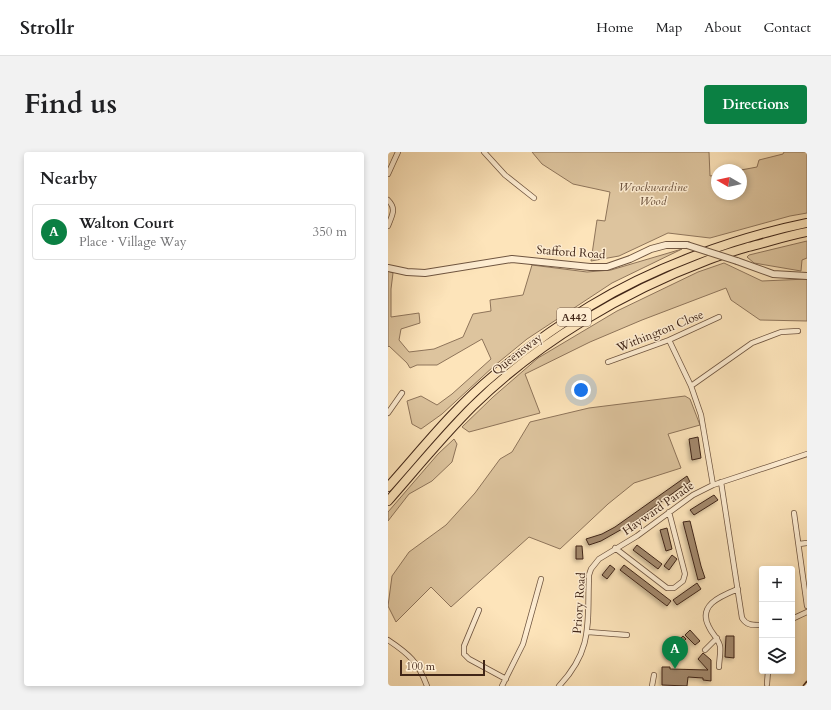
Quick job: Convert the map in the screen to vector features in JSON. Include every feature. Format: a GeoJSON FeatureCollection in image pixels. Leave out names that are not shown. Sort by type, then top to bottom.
{"type":"FeatureCollection","features":[{"type":"Feature","properties":{"kind":"highway","name":"Queensway"},"geometry":{"type":"LineString","coordinates":[[388,487],[447,420],[494,376],[558,327],[591,306],[665,268],[715,248],[780,229],[807,223]]}},
{"type":"Feature","properties":{"kind":"highway","name":"Queensway"},"geometry":{"type":"LineString","coordinates":[[388,501],[424,458],[474,405],[512,372],[557,338],[593,315],[667,276],[709,259],[807,232]]}},
{"type":"Feature","properties":{"kind":"street"},"geometry":{"type":"LineString","coordinates":[[388,174],[398,152]]}},
{"type":"Feature","properties":{"kind":"street"},"geometry":{"type":"LineString","coordinates":[[484,152],[506,175],[534,198]]}},
{"type":"Feature","properties":{"kind":"street"},"geometry":{"type":"LineString","coordinates":[[526,199],[529,194]]}},
{"type":"Feature","properties":{"kind":"street"},"geometry":{"type":"LineString","coordinates":[[388,200],[393,205],[394,209],[388,226]]}},
{"type":"Feature","properties":{"kind":"street","name":"Stafford Road"},"geometry":{"type":"LineString","coordinates":[[388,268],[407,272],[425,273],[512,259],[590,267],[607,267],[666,245],[688,245],[773,274],[807,276]]}},
{"type":"Feature","properties":{"kind":"street","name":"Withington Close"},"geometry":{"type":"LineString","coordinates":[[608,362],[669,340],[719,317]]}},
{"type":"Feature","properties":{"kind":"street"},"geometry":{"type":"LineString","coordinates":[[690,386],[727,362],[752,343],[781,332],[798,331]]}},
{"type":"Feature","properties":{"kind":"street"},"geometry":{"type":"LineString","coordinates":[[669,340],[702,417],[714,484]]}},
{"type":"Feature","properties":{"kind":"street"},"geometry":{"type":"LineString","coordinates":[[388,413],[402,393]]}},
{"type":"Feature","properties":{"kind":"street","name":"Hayward Parade"},"geometry":{"type":"LineString","coordinates":[[615,548],[637,536],[693,495],[714,484],[807,454]]}},
{"type":"Feature","properties":{"kind":"street"},"geometry":{"type":"LineString","coordinates":[[721,482],[742,618],[744,622],[749,625],[759,625]]}},
{"type":"Feature","properties":{"kind":"street"},"geometry":{"type":"LineString","coordinates":[[615,548],[667,588],[674,588],[682,581],[685,574],[669,512]]}},
{"type":"Feature","properties":{"kind":"street"},"geometry":{"type":"LineString","coordinates":[[794,513],[807,606]]}},
{"type":"Feature","properties":{"kind":"street"},"geometry":{"type":"LineString","coordinates":[[799,544],[807,544]]}},
{"type":"Feature","properties":{"kind":"street","name":"Priory Road"},"geometry":{"type":"LineString","coordinates":[[559,686],[582,652],[588,632],[589,575],[591,569],[599,558],[615,548]]}},
{"type":"Feature","properties":{"kind":"street"},"geometry":{"type":"LineString","coordinates":[[502,686],[523,644],[541,579]]}},
{"type":"Feature","properties":{"kind":"street"},"geometry":{"type":"LineString","coordinates":[[719,667],[720,647],[717,638],[706,622],[707,610],[713,602],[738,589]]}},
{"type":"Feature","properties":{"kind":"street"},"geometry":{"type":"LineString","coordinates":[[479,610],[463,651],[464,654],[468,659],[506,679]]}},
{"type":"Feature","properties":{"kind":"street"},"geometry":{"type":"LineString","coordinates":[[795,618],[807,612]]}},
{"type":"Feature","properties":{"kind":"street"},"geometry":{"type":"LineString","coordinates":[[588,632],[627,635]]}},
{"type":"Feature","properties":{"kind":"street"},"geometry":{"type":"LineString","coordinates":[[704,650],[717,638]]}},
{"type":"Feature","properties":{"kind":"street"},"geometry":{"type":"LineString","coordinates":[[388,640],[405,652],[418,665],[427,686]]}},
{"type":"Feature","properties":{"kind":"street"},"geometry":{"type":"LineString","coordinates":[[767,684],[768,674]]}},
{"type":"Feature","properties":{"kind":"street"},"geometry":{"type":"LineString","coordinates":[[652,686],[654,675]]}},
{"type":"Feature","properties":{"kind":"green space","name":"Wrockwardine Wood"},"geometry":{"type":"Polygon","coordinates":[[[532,152],[709,152],[711,200],[747,200],[747,169],[757,167],[759,160],[783,154],[784,152],[807,152],[807,213],[790,216],[710,238],[668,233],[619,256],[591,261],[597,220],[605,221],[610,192],[573,184],[542,164],[532,152]]]}},
{"type":"Feature","properties":{"kind":"green space"},"geometry":{"type":"Polygon","coordinates":[[[807,241],[807,258],[802,260],[801,271],[754,263],[747,257],[749,255],[807,241]]]}},
{"type":"Feature","properties":{"kind":"green space"},"geometry":{"type":"Polygon","coordinates":[[[682,249],[612,283],[527,339],[494,366],[442,414],[421,429],[412,424],[407,401],[421,396],[437,405],[452,394],[491,359],[482,339],[437,365],[417,365],[410,368],[407,363],[389,346],[388,347],[388,271],[393,273],[391,289],[391,317],[419,313],[420,323],[401,329],[399,340],[409,352],[434,349],[463,337],[473,314],[491,311],[490,300],[523,295],[532,265],[587,272],[611,270],[682,249]]]}},
{"type":"Feature","properties":{"kind":"green space"},"geometry":{"type":"Polygon","coordinates":[[[724,263],[762,281],[807,279],[807,321],[760,320],[731,300],[726,288],[642,320],[590,342],[525,374],[540,413],[469,432],[462,427],[493,397],[538,358],[617,311],[698,272],[724,263]]]}},
{"type":"Feature","properties":{"kind":"green space"},"geometry":{"type":"Polygon","coordinates":[[[685,396],[690,399],[700,425],[668,434],[681,468],[634,483],[608,504],[560,549],[529,537],[451,607],[431,587],[396,622],[388,606],[392,576],[409,552],[446,525],[475,493],[500,459],[512,452],[530,422],[589,408],[685,396]]]}},
{"type":"Feature","properties":{"kind":"green space"},"geometry":{"type":"Polygon","coordinates":[[[454,439],[457,444],[452,462],[432,481],[409,494],[388,521],[388,512],[438,454],[454,439]]]}},
{"type":"Feature","properties":{"kind":"building"},"geometry":{"type":"Polygon","coordinates":[[[698,437],[701,458],[692,460],[689,439],[698,437]]]}},
{"type":"Feature","properties":{"kind":"building"},"geometry":{"type":"Polygon","coordinates":[[[687,476],[690,482],[631,524],[601,541],[589,545],[586,539],[602,534],[615,527],[687,476]]]}},
{"type":"Feature","properties":{"kind":"building"},"geometry":{"type":"Polygon","coordinates":[[[714,495],[718,500],[694,515],[690,510],[714,495]]]}},
{"type":"Feature","properties":{"kind":"building"},"geometry":{"type":"Polygon","coordinates":[[[690,521],[705,578],[698,580],[683,522],[690,521]]]}},
{"type":"Feature","properties":{"kind":"building"},"geometry":{"type":"Polygon","coordinates":[[[667,528],[672,549],[666,551],[660,530],[667,528]]]}},
{"type":"Feature","properties":{"kind":"building"},"geometry":{"type":"Polygon","coordinates":[[[637,545],[662,564],[658,569],[633,550],[637,545]]]}},
{"type":"Feature","properties":{"kind":"building"},"geometry":{"type":"Polygon","coordinates":[[[576,546],[582,546],[583,559],[576,559],[576,546]]]}},
{"type":"Feature","properties":{"kind":"building"},"geometry":{"type":"Polygon","coordinates":[[[672,555],[677,559],[669,570],[664,566],[672,555]]]}},
{"type":"Feature","properties":{"kind":"building"},"geometry":{"type":"Polygon","coordinates":[[[610,565],[615,569],[607,579],[602,575],[610,565]]]}},
{"type":"Feature","properties":{"kind":"building"},"geometry":{"type":"Polygon","coordinates":[[[624,565],[671,601],[667,606],[620,570],[624,565]]]}},
{"type":"Feature","properties":{"kind":"building"},"geometry":{"type":"Polygon","coordinates":[[[697,583],[701,589],[677,605],[673,600],[697,583]]]}},
{"type":"Feature","properties":{"kind":"building"},"geometry":{"type":"Polygon","coordinates":[[[690,630],[700,641],[695,645],[685,635],[690,630]]]}},
{"type":"Feature","properties":{"kind":"building"},"geometry":{"type":"Polygon","coordinates":[[[683,636],[686,639],[677,648],[681,652],[676,657],[674,654],[669,658],[665,653],[683,636]]]}},
{"type":"Feature","properties":{"kind":"building"},"geometry":{"type":"Polygon","coordinates":[[[726,636],[734,636],[734,658],[725,657],[726,636]]]}},
{"type":"Feature","properties":{"kind":"building"},"geometry":{"type":"Polygon","coordinates":[[[703,653],[711,660],[711,681],[703,680],[703,678],[688,677],[687,686],[662,685],[662,667],[670,667],[670,669],[708,670],[698,659],[703,653]]]}},
{"type":"Feature","properties":{"kind":"railway"},"geometry":{"type":"LineString","coordinates":[[803,686],[807,681]]}},
{"type":"Feature","properties":{"kind":"place","name":"Walton Court"},"geometry":{"type":"Point","coordinates":[675,669]}}]}
